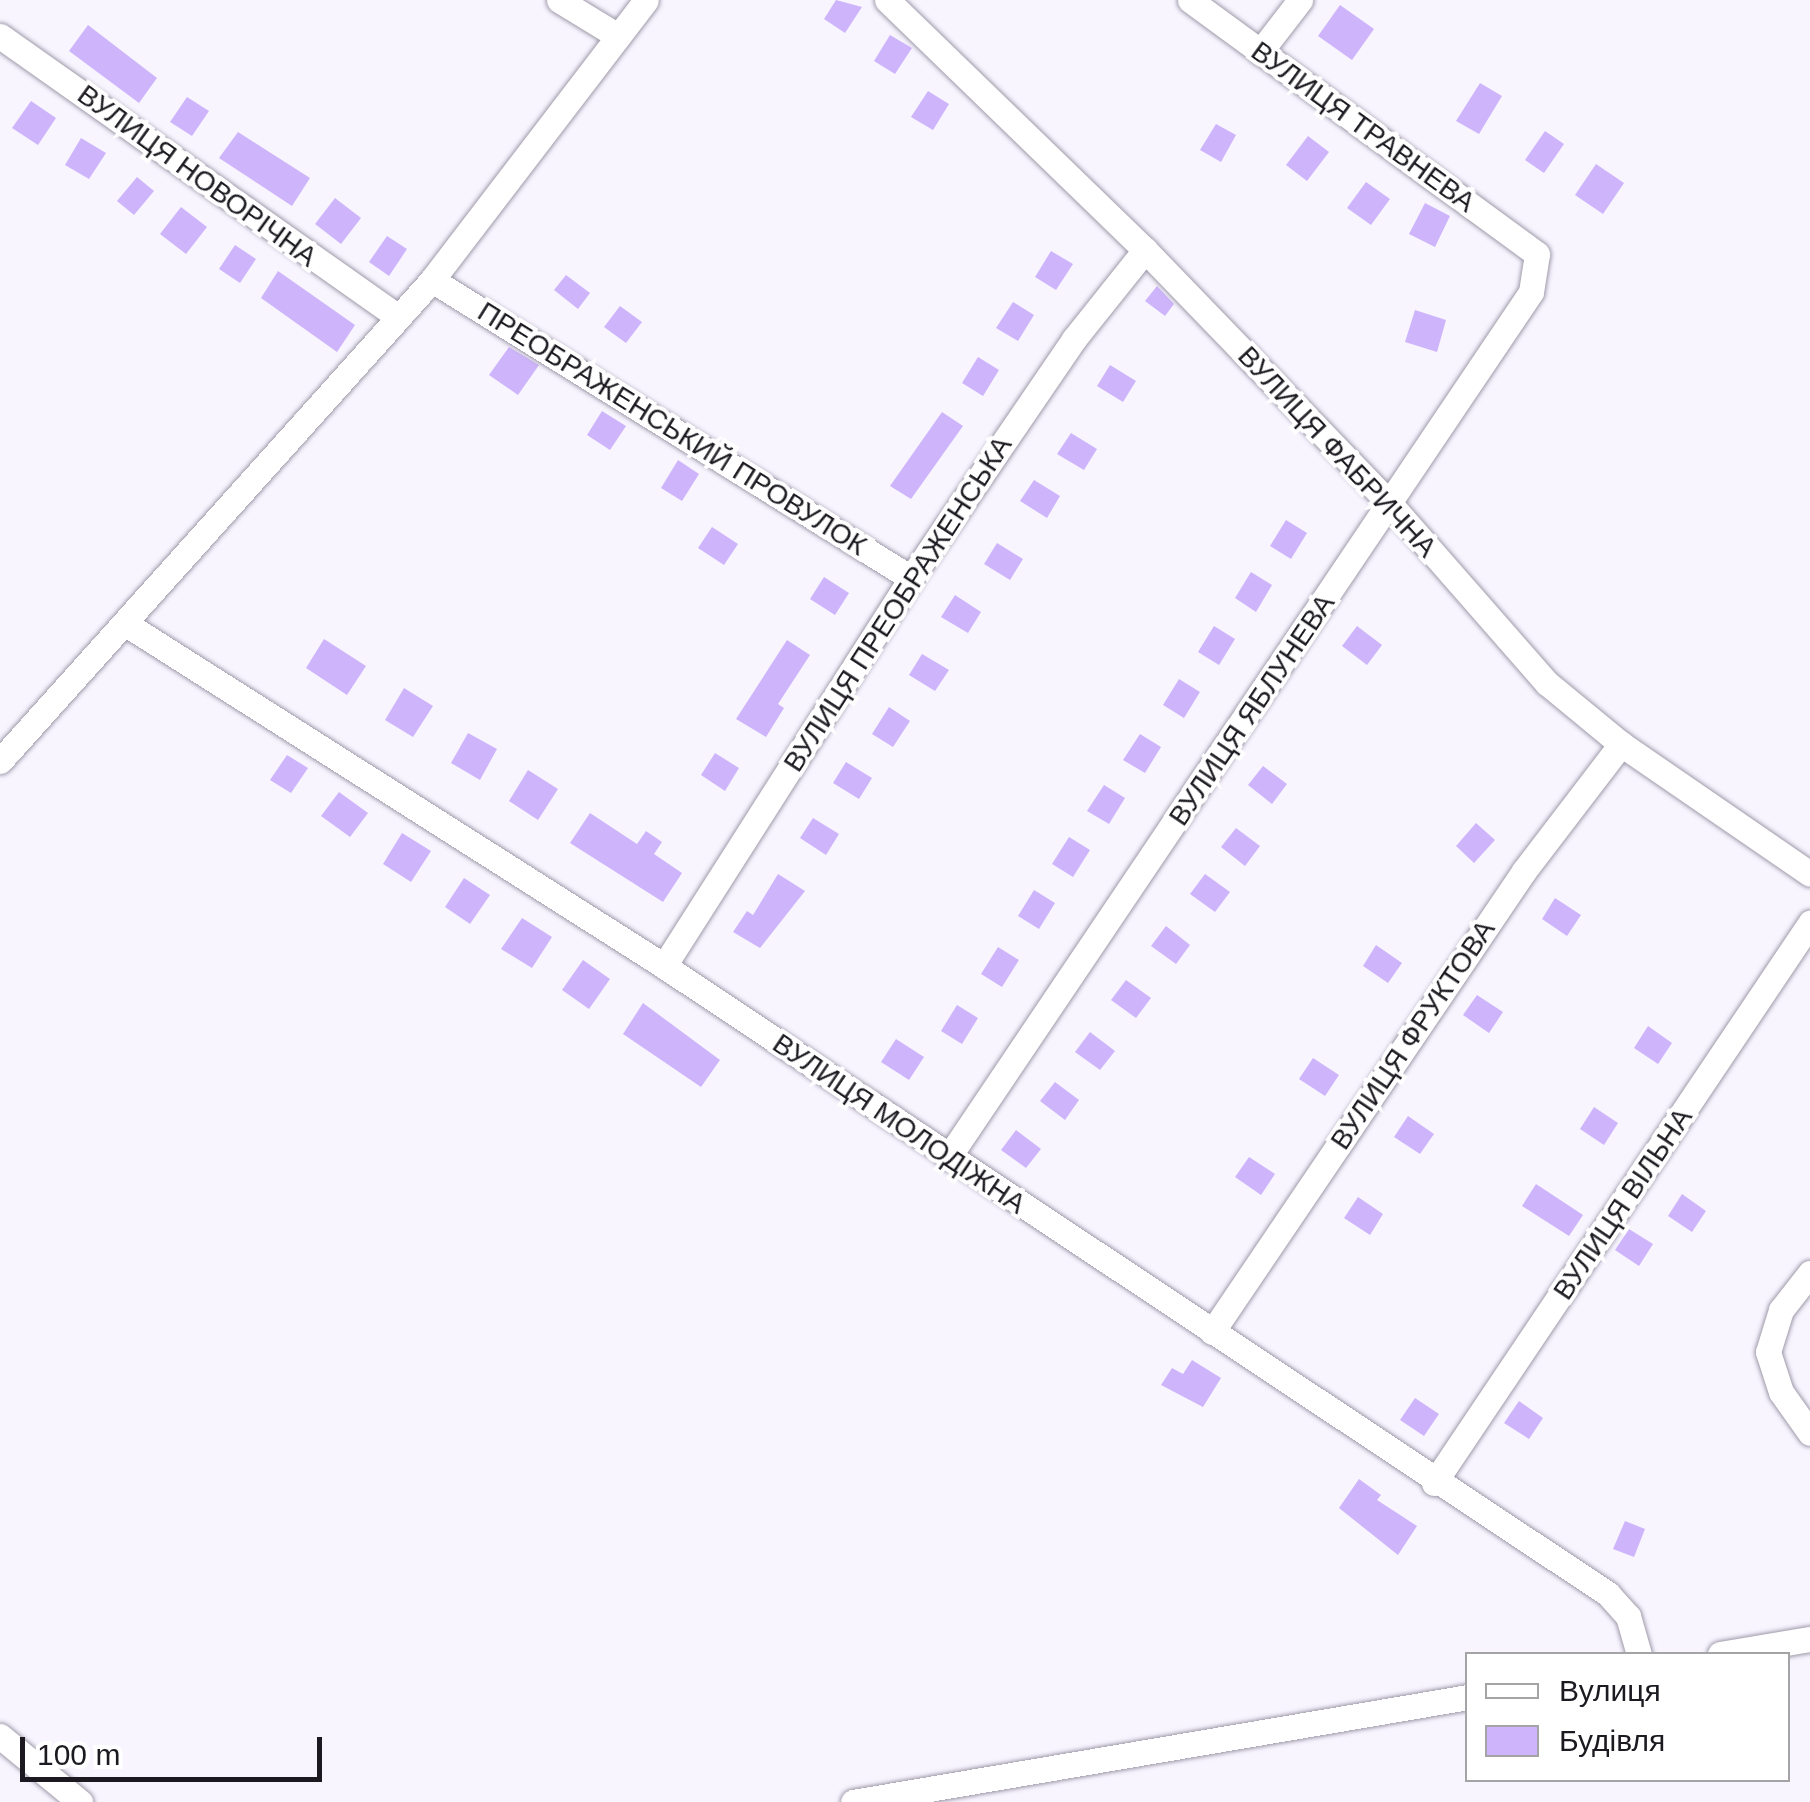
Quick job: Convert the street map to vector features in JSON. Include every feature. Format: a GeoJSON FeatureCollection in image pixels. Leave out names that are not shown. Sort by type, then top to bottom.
{"type":"FeatureCollection","features":[{"type":"Feature","properties":{"kind":"street"},"geometry":{"type":"LineString","coordinates":[[559,0],[618,36]]}},
{"type":"Feature","properties":{"kind":"street"},"geometry":{"type":"LineString","coordinates":[[0,762],[395,316],[432,280],[646,0]]}},
{"type":"Feature","properties":{"kind":"street","name":"ВУЛИЦЯ ФАБРИЧНА"},"geometry":{"type":"LineString","coordinates":[[887,0],[1144,250],[1391,505],[1548,684],[1622,744],[1810,874]]}},
{"type":"Feature","properties":{"kind":"street","name":"ВУЛИЦЯ ТРАВНЕВА"},"geometry":{"type":"LineString","coordinates":[[1190,0],[1536,254]]}},
{"type":"Feature","properties":{"kind":"street"},"geometry":{"type":"LineString","coordinates":[[1260,52],[1300,0]]}},
{"type":"Feature","properties":{"kind":"street","name":"ВУЛИЦЯ НОВОРІЧНА"},"geometry":{"type":"LineString","coordinates":[[0,36],[395,316]]}},
{"type":"Feature","properties":{"kind":"street","name":"ВУЛИЦЯ ПРЕОБРАЖЕНСЬКА"},"geometry":{"type":"LineString","coordinates":[[664,966],[911,578],[1074,340],[1144,250]]}},
{"type":"Feature","properties":{"kind":"street","name":"ВУЛИЦЯ ЯБЛУНЕВА"},"geometry":{"type":"LineString","coordinates":[[948,1158],[1532,292],[1536,254]]}},
{"type":"Feature","properties":{"kind":"street","name":"ПРЕОБРАЖЕНСЬКИЙ ПРОВУЛОК"},"geometry":{"type":"LineString","coordinates":[[432,280],[911,578]]}},
{"type":"Feature","properties":{"kind":"street","name":"ВУЛИЦЯ МОЛОДІЖНА"},"geometry":{"type":"LineString","coordinates":[[126,624],[664,966],[1434,1483],[1608,1594],[1628,1616],[1639,1652]]}},
{"type":"Feature","properties":{"kind":"street","name":"ВУЛИЦЯ ФРУКТОВА"},"geometry":{"type":"LineString","coordinates":[[1212,1332],[1524,870],[1622,744]]}},
{"type":"Feature","properties":{"kind":"street","name":"ВУЛИЦЯ ВІЛЬНА"},"geometry":{"type":"LineString","coordinates":[[1434,1483],[1810,924]]}},
{"type":"Feature","properties":{"kind":"street"},"geometry":{"type":"LineString","coordinates":[[1810,1273],[1781,1310],[1768,1352],[1781,1392],[1810,1433]]}},
{"type":"Feature","properties":{"kind":"street"},"geometry":{"type":"LineString","coordinates":[[1732,1652],[1810,1639]]}},
{"type":"Feature","properties":{"kind":"street"},"geometry":{"type":"LineString","coordinates":[[852,1802],[1465,1699]]}},
{"type":"Feature","properties":{"kind":"street"},"geometry":{"type":"LineString","coordinates":[[0,1736],[80,1802]]}},
{"type":"Feature","properties":{"kind":"building"},"geometry":{"type":"Polygon","coordinates":[[[836,0],[862,7],[845,33],[824,19],[836,0]]]}},
{"type":"Feature","properties":{"kind":"building"},"geometry":{"type":"Polygon","coordinates":[[[1340,5],[1374,29],[1352,60],[1318,36],[1340,5]]]}},
{"type":"Feature","properties":{"kind":"building"},"geometry":{"type":"Polygon","coordinates":[[[88,25],[157,78],[139,103],[69,51],[88,25]]]}},
{"type":"Feature","properties":{"kind":"building"},"geometry":{"type":"Polygon","coordinates":[[[890,35],[912,48],[895,74],[874,61],[890,35]]]}},
{"type":"Feature","properties":{"kind":"building"},"geometry":{"type":"Polygon","coordinates":[[[1480,83],[1502,96],[1479,134],[1456,121],[1480,83]]]}},
{"type":"Feature","properties":{"kind":"building"},"geometry":{"type":"Polygon","coordinates":[[[928,91],[949,104],[933,130],[911,117],[928,91]]]}},
{"type":"Feature","properties":{"kind":"building"},"geometry":{"type":"Polygon","coordinates":[[[187,97],[209,111],[192,136],[170,122],[187,97]]]}},
{"type":"Feature","properties":{"kind":"building"},"geometry":{"type":"Polygon","coordinates":[[[31,101],[56,118],[38,145],[12,128],[31,101]]]}},
{"type":"Feature","properties":{"kind":"building"},"geometry":{"type":"Polygon","coordinates":[[[1216,124],[1236,135],[1221,162],[1200,150],[1216,124]]]}},
{"type":"Feature","properties":{"kind":"building"},"geometry":{"type":"Polygon","coordinates":[[[1545,131],[1564,144],[1544,173],[1525,160],[1545,131]]]}},
{"type":"Feature","properties":{"kind":"building"},"geometry":{"type":"Polygon","coordinates":[[[238,132],[310,178],[292,206],[219,158],[238,132]]]}},
{"type":"Feature","properties":{"kind":"building"},"geometry":{"type":"Polygon","coordinates":[[[1308,136],[1329,152],[1307,181],[1286,165],[1308,136]]]}},
{"type":"Feature","properties":{"kind":"building"},"geometry":{"type":"Polygon","coordinates":[[[81,138],[106,153],[89,179],[65,165],[81,138]]]}},
{"type":"Feature","properties":{"kind":"building"},"geometry":{"type":"Polygon","coordinates":[[[1596,164],[1624,183],[1603,214],[1575,195],[1596,164]]]}},
{"type":"Feature","properties":{"kind":"building"},"geometry":{"type":"Polygon","coordinates":[[[137,177],[154,191],[134,215],[117,201],[137,177]]]}},
{"type":"Feature","properties":{"kind":"building"},"geometry":{"type":"Polygon","coordinates":[[[1366,182],[1390,199],[1371,225],[1347,208],[1366,182]]]}},
{"type":"Feature","properties":{"kind":"building"},"geometry":{"type":"Polygon","coordinates":[[[335,198],[361,218],[341,244],[315,224],[335,198]]]}},
{"type":"Feature","properties":{"kind":"building"},"geometry":{"type":"Polygon","coordinates":[[[1425,203],[1450,216],[1435,247],[1409,234],[1425,203]]]}},
{"type":"Feature","properties":{"kind":"building"},"geometry":{"type":"Polygon","coordinates":[[[181,207],[207,227],[186,254],[160,234],[181,207]]]}},
{"type":"Feature","properties":{"kind":"building"},"geometry":{"type":"Polygon","coordinates":[[[387,236],[407,249],[389,276],[369,262],[387,236]]]}},
{"type":"Feature","properties":{"kind":"building"},"geometry":{"type":"Polygon","coordinates":[[[235,245],[256,259],[240,283],[219,269],[235,245]]]}},
{"type":"Feature","properties":{"kind":"building"},"geometry":{"type":"Polygon","coordinates":[[[1051,251],[1073,264],[1056,290],[1035,277],[1051,251]]]}},
{"type":"Feature","properties":{"kind":"building"},"geometry":{"type":"Polygon","coordinates":[[[278,271],[355,325],[337,352],[261,298],[278,271]]]}},
{"type":"Feature","properties":{"kind":"building"},"geometry":{"type":"Polygon","coordinates":[[[566,275],[590,293],[578,309],[554,290],[566,275]]]}},
{"type":"Feature","properties":{"kind":"building"},"geometry":{"type":"Polygon","coordinates":[[[1157,286],[1174,304],[1165,316],[1145,301],[1157,286]]]}},
{"type":"Feature","properties":{"kind":"building"},"geometry":{"type":"Polygon","coordinates":[[[1013,302],[1034,315],[1018,341],[996,328],[1013,302]]]}},
{"type":"Feature","properties":{"kind":"building"},"geometry":{"type":"Polygon","coordinates":[[[620,306],[642,322],[626,343],[604,327],[620,306]]]}},
{"type":"Feature","properties":{"kind":"building"},"geometry":{"type":"Polygon","coordinates":[[[1415,310],[1446,320],[1437,352],[1405,342],[1415,310]]]}},
{"type":"Feature","properties":{"kind":"building"},"geometry":{"type":"Polygon","coordinates":[[[509,347],[539,365],[518,395],[489,375],[509,347]]]}},
{"type":"Feature","properties":{"kind":"building"},"geometry":{"type":"Polygon","coordinates":[[[978,357],[999,370],[983,396],[962,383],[978,357]]]}},
{"type":"Feature","properties":{"kind":"building"},"geometry":{"type":"Polygon","coordinates":[[[1110,365],[1136,381],[1123,402],[1097,386],[1110,365]]]}},
{"type":"Feature","properties":{"kind":"building"},"geometry":{"type":"Polygon","coordinates":[[[602,411],[626,426],[610,450],[587,435],[602,411]]]}},
{"type":"Feature","properties":{"kind":"building"},"geometry":{"type":"Polygon","coordinates":[[[942,412],[963,426],[911,499],[890,486],[942,412]]]}},
{"type":"Feature","properties":{"kind":"building"},"geometry":{"type":"Polygon","coordinates":[[[1071,433],[1097,449],[1084,470],[1057,454],[1071,433]]]}},
{"type":"Feature","properties":{"kind":"building"},"geometry":{"type":"Polygon","coordinates":[[[678,460],[699,474],[682,501],[661,488],[678,460]]]}},
{"type":"Feature","properties":{"kind":"building"},"geometry":{"type":"Polygon","coordinates":[[[1034,480],[1060,496],[1047,518],[1020,501],[1034,480]]]}},
{"type":"Feature","properties":{"kind":"building"},"geometry":{"type":"Polygon","coordinates":[[[1286,520],[1307,533],[1291,559],[1270,546],[1286,520]]]}},
{"type":"Feature","properties":{"kind":"building"},"geometry":{"type":"Polygon","coordinates":[[[712,527],[738,544],[724,565],[698,548],[712,527]]]}},
{"type":"Feature","properties":{"kind":"building"},"geometry":{"type":"Polygon","coordinates":[[[997,543],[1023,559],[1010,580],[984,564],[997,543]]]}},
{"type":"Feature","properties":{"kind":"building"},"geometry":{"type":"Polygon","coordinates":[[[1251,572],[1272,585],[1256,612],[1235,598],[1251,572]]]}},
{"type":"Feature","properties":{"kind":"building"},"geometry":{"type":"Polygon","coordinates":[[[824,577],[849,593],[835,615],[810,599],[824,577]]]}},
{"type":"Feature","properties":{"kind":"building"},"geometry":{"type":"Polygon","coordinates":[[[955,595],[981,612],[968,633],[941,617],[955,595]]]}},
{"type":"Feature","properties":{"kind":"building"},"geometry":{"type":"Polygon","coordinates":[[[1214,626],[1235,639],[1219,665],[1198,652],[1214,626]]]}},
{"type":"Feature","properties":{"kind":"building"},"geometry":{"type":"Polygon","coordinates":[[[1357,626],[1382,645],[1367,665],[1342,646],[1357,626]]]}},
{"type":"Feature","properties":{"kind":"building"},"geometry":{"type":"Polygon","coordinates":[[[324,639],[366,666],[347,695],[306,668],[324,639]]]}},
{"type":"Feature","properties":{"kind":"building"},"geometry":{"type":"Polygon","coordinates":[[[787,640],[810,655],[778,704],[784,708],[766,737],[736,719],[787,640]]]}},
{"type":"Feature","properties":{"kind":"building"},"geometry":{"type":"Polygon","coordinates":[[[922,654],[949,670],[935,691],[909,675],[922,654]]]}},
{"type":"Feature","properties":{"kind":"building"},"geometry":{"type":"Polygon","coordinates":[[[1179,679],[1200,692],[1184,718],[1163,705],[1179,679]]]}},
{"type":"Feature","properties":{"kind":"building"},"geometry":{"type":"Polygon","coordinates":[[[404,688],[433,706],[413,737],[385,720],[404,688]]]}},
{"type":"Feature","properties":{"kind":"building"},"geometry":{"type":"Polygon","coordinates":[[[889,707],[910,721],[893,747],[872,734],[889,707]]]}},
{"type":"Feature","properties":{"kind":"building"},"geometry":{"type":"Polygon","coordinates":[[[468,733],[497,749],[480,780],[451,763],[468,733]]]}},
{"type":"Feature","properties":{"kind":"building"},"geometry":{"type":"Polygon","coordinates":[[[1140,734],[1161,747],[1145,773],[1123,760],[1140,734]]]}},
{"type":"Feature","properties":{"kind":"building"},"geometry":{"type":"Polygon","coordinates":[[[715,753],[739,768],[725,791],[701,775],[715,753]]]}},
{"type":"Feature","properties":{"kind":"building"},"geometry":{"type":"Polygon","coordinates":[[[287,755],[308,768],[291,793],[270,780],[287,755]]]}},
{"type":"Feature","properties":{"kind":"building"},"geometry":{"type":"Polygon","coordinates":[[[846,762],[872,778],[859,799],[833,783],[846,762]]]}},
{"type":"Feature","properties":{"kind":"building"},"geometry":{"type":"Polygon","coordinates":[[[1263,766],[1287,784],[1272,804],[1248,785],[1263,766]]]}},
{"type":"Feature","properties":{"kind":"building"},"geometry":{"type":"Polygon","coordinates":[[[528,770],[558,789],[538,820],[509,801],[528,770]]]}},
{"type":"Feature","properties":{"kind":"building"},"geometry":{"type":"Polygon","coordinates":[[[1104,785],[1125,798],[1109,824],[1087,811],[1104,785]]]}},
{"type":"Feature","properties":{"kind":"building"},"geometry":{"type":"Polygon","coordinates":[[[339,792],[368,813],[350,837],[321,816],[339,792]]]}},
{"type":"Feature","properties":{"kind":"building"},"geometry":{"type":"Polygon","coordinates":[[[590,813],[637,844],[646,831],[662,842],[654,854],[682,873],[663,902],[570,843],[590,813]]]}},
{"type":"Feature","properties":{"kind":"building"},"geometry":{"type":"Polygon","coordinates":[[[813,818],[839,834],[826,855],[800,838],[813,818]]]}},
{"type":"Feature","properties":{"kind":"building"},"geometry":{"type":"Polygon","coordinates":[[[1476,823],[1495,840],[1474,863],[1456,846],[1476,823]]]}},
{"type":"Feature","properties":{"kind":"building"},"geometry":{"type":"Polygon","coordinates":[[[1236,828],[1260,846],[1245,866],[1221,847],[1236,828]]]}},
{"type":"Feature","properties":{"kind":"building"},"geometry":{"type":"Polygon","coordinates":[[[402,833],[431,851],[411,882],[383,864],[402,833]]]}},
{"type":"Feature","properties":{"kind":"building"},"geometry":{"type":"Polygon","coordinates":[[[1069,837],[1090,850],[1073,877],[1052,864],[1069,837]]]}},
{"type":"Feature","properties":{"kind":"building"},"geometry":{"type":"Polygon","coordinates":[[[778,874],[805,891],[760,948],[733,932],[747,911],[753,915],[778,874]]]}},
{"type":"Feature","properties":{"kind":"building"},"geometry":{"type":"Polygon","coordinates":[[[1205,874],[1230,892],[1215,912],[1190,894],[1205,874]]]}},
{"type":"Feature","properties":{"kind":"building"},"geometry":{"type":"Polygon","coordinates":[[[464,878],[490,895],[470,924],[445,907],[464,878]]]}},
{"type":"Feature","properties":{"kind":"building"},"geometry":{"type":"Polygon","coordinates":[[[1034,890],[1055,903],[1039,929],[1018,916],[1034,890]]]}},
{"type":"Feature","properties":{"kind":"building"},"geometry":{"type":"Polygon","coordinates":[[[1555,898],[1581,915],[1567,936],[1542,919],[1555,898]]]}},
{"type":"Feature","properties":{"kind":"building"},"geometry":{"type":"Polygon","coordinates":[[[522,918],[552,937],[532,968],[501,949],[522,918]]]}},
{"type":"Feature","properties":{"kind":"building"},"geometry":{"type":"Polygon","coordinates":[[[1166,926],[1190,945],[1176,964],[1151,946],[1166,926]]]}},
{"type":"Feature","properties":{"kind":"building"},"geometry":{"type":"Polygon","coordinates":[[[1376,945],[1402,963],[1388,983],[1363,966],[1376,945]]]}},
{"type":"Feature","properties":{"kind":"building"},"geometry":{"type":"Polygon","coordinates":[[[998,947],[1019,960],[1002,987],[981,974],[998,947]]]}},
{"type":"Feature","properties":{"kind":"building"},"geometry":{"type":"Polygon","coordinates":[[[583,960],[610,979],[589,1009],[562,990],[583,960]]]}},
{"type":"Feature","properties":{"kind":"building"},"geometry":{"type":"Polygon","coordinates":[[[1126,980],[1151,998],[1136,1018],[1111,1000],[1126,980]]]}},
{"type":"Feature","properties":{"kind":"building"},"geometry":{"type":"Polygon","coordinates":[[[1477,995],[1503,1012],[1489,1033],[1463,1015],[1477,995]]]}},
{"type":"Feature","properties":{"kind":"building"},"geometry":{"type":"Polygon","coordinates":[[[643,1003],[720,1060],[701,1087],[623,1034],[643,1003]]]}},
{"type":"Feature","properties":{"kind":"building"},"geometry":{"type":"Polygon","coordinates":[[[957,1005],[978,1018],[962,1044],[941,1031],[957,1005]]]}},
{"type":"Feature","properties":{"kind":"building"},"geometry":{"type":"Polygon","coordinates":[[[1648,1026],[1672,1043],[1658,1064],[1634,1048],[1648,1026]]]}},
{"type":"Feature","properties":{"kind":"building"},"geometry":{"type":"Polygon","coordinates":[[[1090,1032],[1115,1051],[1100,1070],[1075,1052],[1090,1032]]]}},
{"type":"Feature","properties":{"kind":"building"},"geometry":{"type":"Polygon","coordinates":[[[896,1039],[924,1057],[909,1080],[881,1062],[896,1039]]]}},
{"type":"Feature","properties":{"kind":"building"},"geometry":{"type":"Polygon","coordinates":[[[1313,1058],[1339,1075],[1325,1096],[1299,1079],[1313,1058]]]}},
{"type":"Feature","properties":{"kind":"building"},"geometry":{"type":"Polygon","coordinates":[[[1055,1082],[1079,1100],[1065,1120],[1040,1101],[1055,1082]]]}},
{"type":"Feature","properties":{"kind":"building"},"geometry":{"type":"Polygon","coordinates":[[[1594,1107],[1618,1123],[1604,1145],[1580,1129],[1594,1107]]]}},
{"type":"Feature","properties":{"kind":"building"},"geometry":{"type":"Polygon","coordinates":[[[1408,1116],[1434,1134],[1420,1154],[1394,1137],[1408,1116]]]}},
{"type":"Feature","properties":{"kind":"building"},"geometry":{"type":"Polygon","coordinates":[[[1016,1130],[1041,1149],[1026,1168],[1001,1150],[1016,1130]]]}},
{"type":"Feature","properties":{"kind":"building"},"geometry":{"type":"Polygon","coordinates":[[[1249,1157],[1275,1174],[1261,1195],[1235,1177],[1249,1157]]]}},
{"type":"Feature","properties":{"kind":"building"},"geometry":{"type":"Polygon","coordinates":[[[1536,1184],[1583,1215],[1569,1236],[1522,1206],[1536,1184]]]}},
{"type":"Feature","properties":{"kind":"building"},"geometry":{"type":"Polygon","coordinates":[[[1682,1194],[1706,1211],[1692,1232],[1668,1216],[1682,1194]]]}},
{"type":"Feature","properties":{"kind":"building"},"geometry":{"type":"Polygon","coordinates":[[[1358,1197],[1383,1214],[1370,1235],[1344,1218],[1358,1197]]]}},
{"type":"Feature","properties":{"kind":"building"},"geometry":{"type":"Polygon","coordinates":[[[1629,1229],[1653,1244],[1639,1266],[1615,1250],[1629,1229]]]}},
{"type":"Feature","properties":{"kind":"building"},"geometry":{"type":"Polygon","coordinates":[[[1192,1360],[1221,1378],[1203,1407],[1161,1385],[1172,1368],[1183,1374],[1192,1360]]]}},
{"type":"Feature","properties":{"kind":"building"},"geometry":{"type":"Polygon","coordinates":[[[1415,1398],[1439,1414],[1424,1436],[1400,1420],[1415,1398]]]}},
{"type":"Feature","properties":{"kind":"building"},"geometry":{"type":"Polygon","coordinates":[[[1519,1401],[1543,1418],[1529,1439],[1504,1423],[1519,1401]]]}},
{"type":"Feature","properties":{"kind":"building"},"geometry":{"type":"Polygon","coordinates":[[[1359,1479],[1381,1495],[1377,1500],[1417,1526],[1398,1555],[1339,1508],[1359,1479]]]}},
{"type":"Feature","properties":{"kind":"building"},"geometry":{"type":"Polygon","coordinates":[[[1625,1521],[1645,1529],[1634,1557],[1613,1549],[1625,1521]]]}}]}
